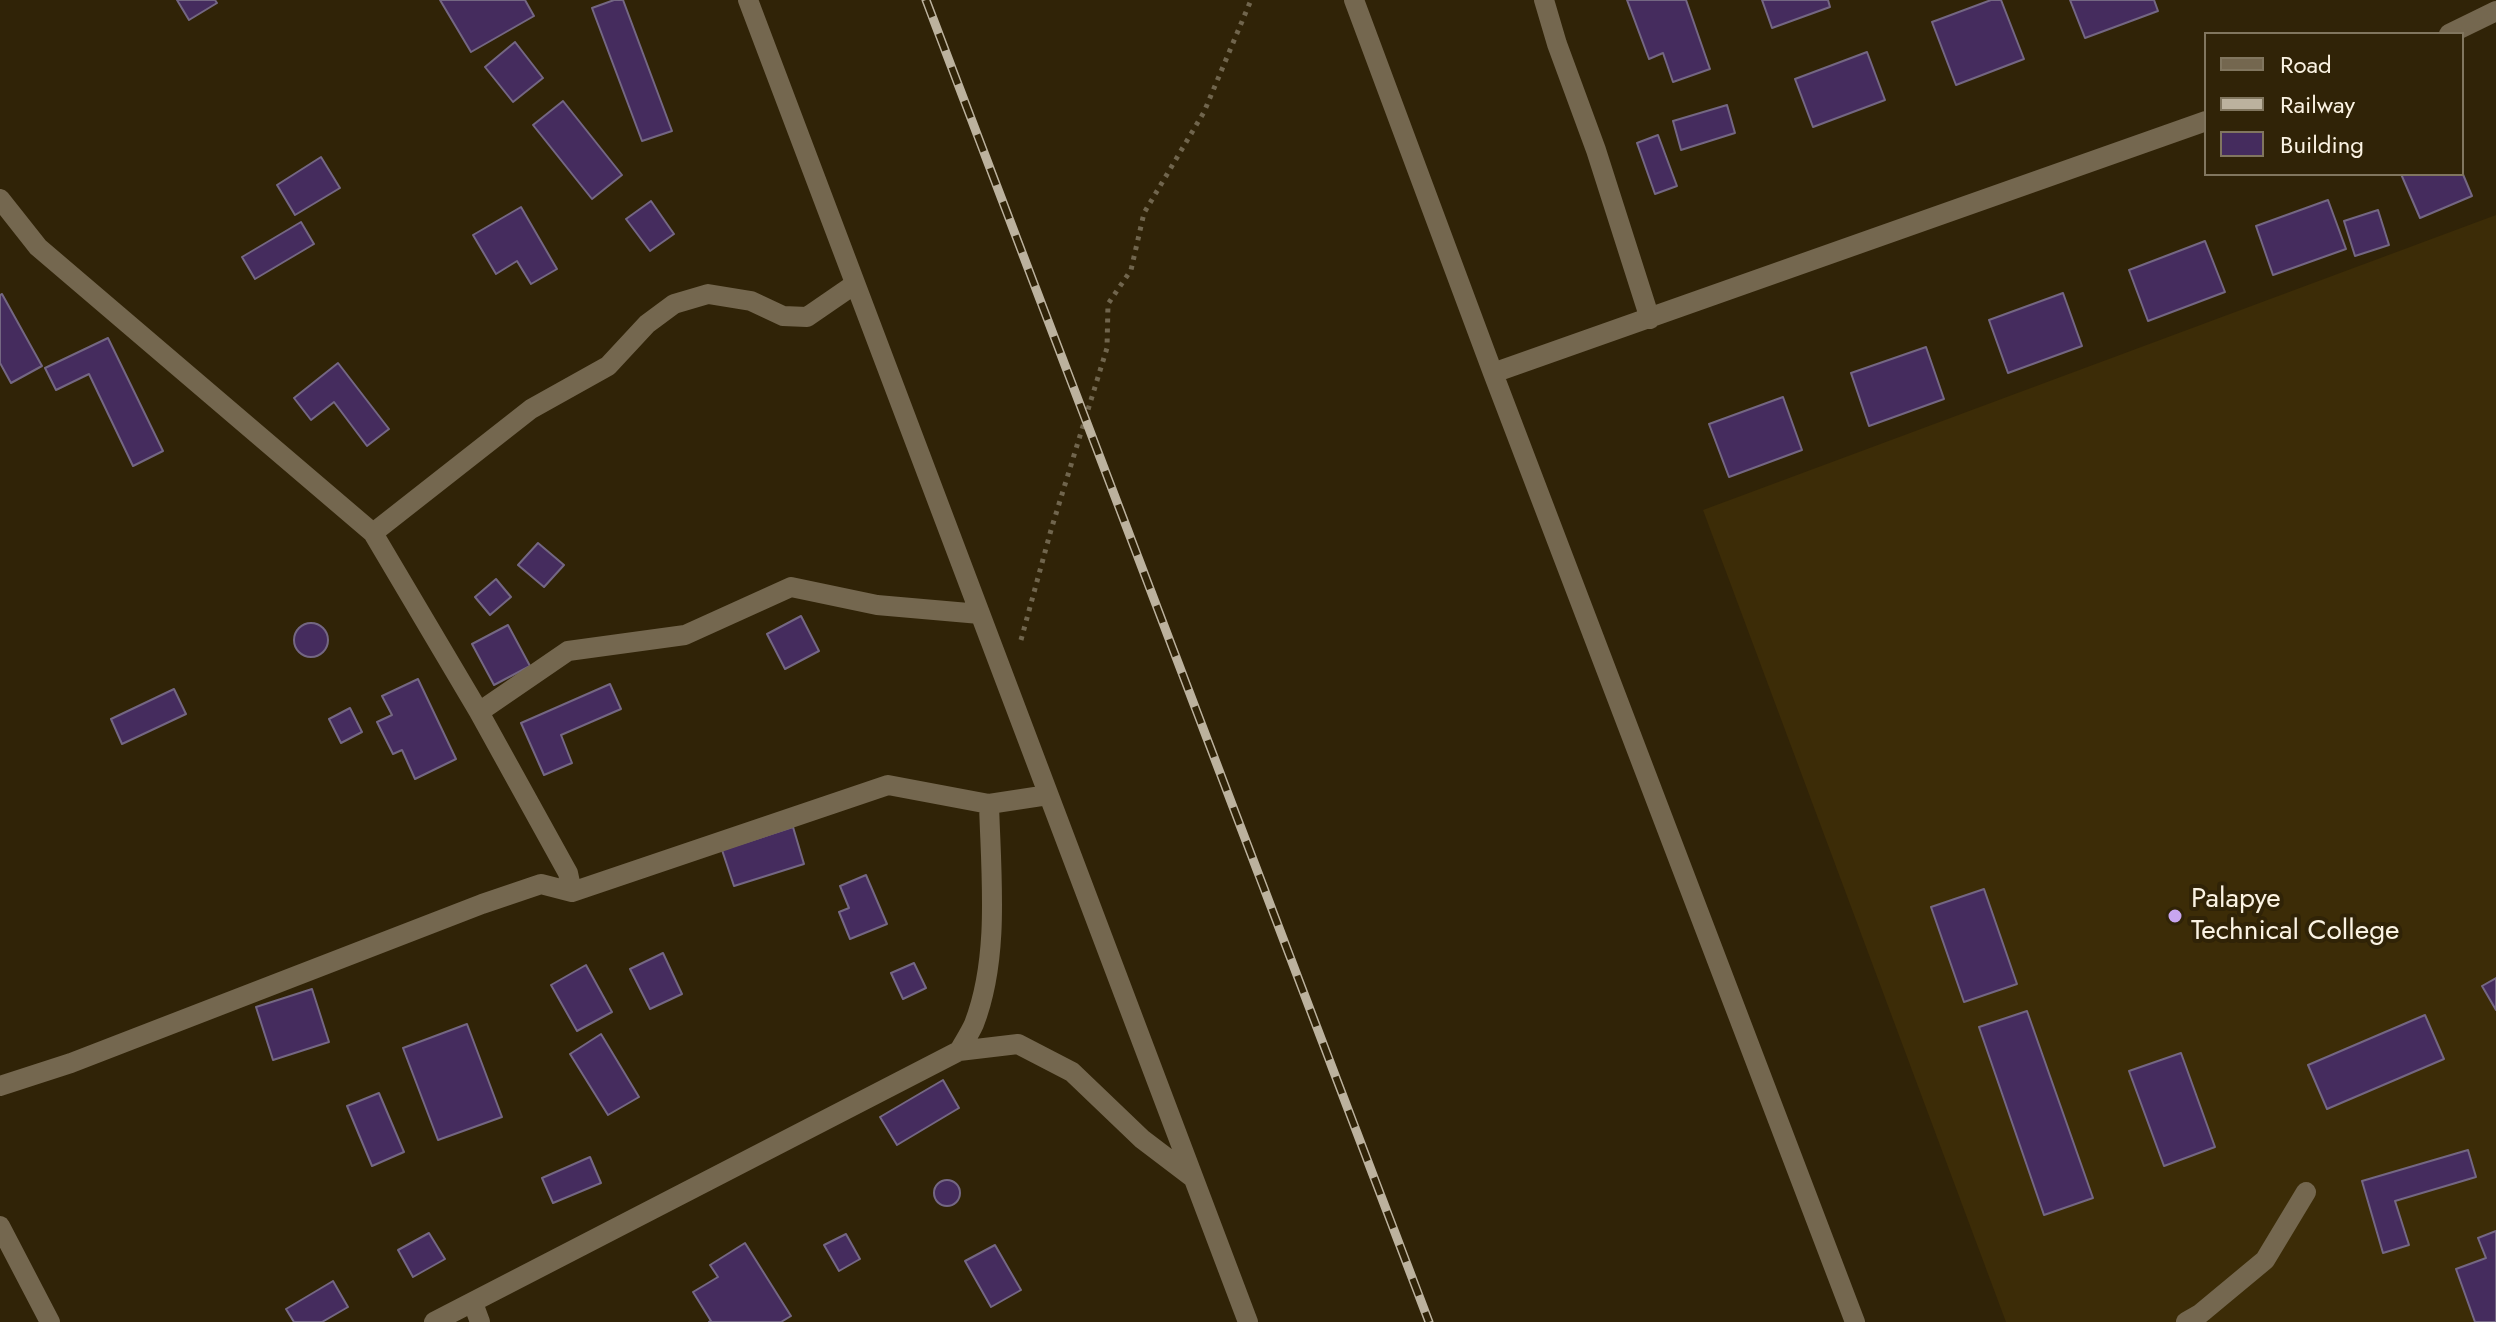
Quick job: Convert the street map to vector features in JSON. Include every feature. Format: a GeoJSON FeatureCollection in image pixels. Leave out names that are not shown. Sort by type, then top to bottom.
{"type":"FeatureCollection","features":[{"type":"Feature","properties":{"kind":"street"},"geometry":{"type":"LineString","coordinates":[[748,0],[1248,1322]]}},
{"type":"Feature","properties":{"kind":"street"},"geometry":{"type":"LineString","coordinates":[[1354,0],[1855,1322]]}},
{"type":"Feature","properties":{"kind":"street"},"geometry":{"type":"LineString","coordinates":[[1544,0],[1650,319]]}},
{"type":"Feature","properties":{"kind":"street"},"geometry":{"type":"LineString","coordinates":[[2453,32],[2496,11]]}},
{"type":"Feature","properties":{"kind":"street"},"geometry":{"type":"LineString","coordinates":[[1493,373],[2204,122]]}},
{"type":"Feature","properties":{"kind":"street"},"geometry":{"type":"LineString","coordinates":[[4,210],[38,247],[373,533],[479,712],[568,873],[572,892]]}},
{"type":"Feature","properties":{"kind":"street"},"geometry":{"type":"LineString","coordinates":[[373,533],[531,409],[608,366],[647,324],[674,304],[708,294],[751,301],[783,316],[807,317],[855,284]]}},
{"type":"Feature","properties":{"kind":"street"},"geometry":{"type":"LineString","coordinates":[[479,712],[568,651],[685,635],[791,587],[877,605],[980,614]]}},
{"type":"Feature","properties":{"kind":"street"},"geometry":{"type":"LineString","coordinates":[[0,1086],[71,1063],[541,884],[572,892],[888,785],[989,804],[1048,795]]}},
{"type":"Feature","properties":{"kind":"street"},"geometry":{"type":"LineString","coordinates":[[959,1051],[974,1023],[985,980],[993,920],[989,804]]}},
{"type":"Feature","properties":{"kind":"street"},"geometry":{"type":"LineString","coordinates":[[434,1322],[477,1312],[959,1051],[1018,1044],[1072,1072],[1142,1139],[1194,1179]]}},
{"type":"Feature","properties":{"kind":"street"},"geometry":{"type":"LineString","coordinates":[[2186,1322],[2265,1260],[2306,1192]]}},
{"type":"Feature","properties":{"kind":"street"},"geometry":{"type":"LineString","coordinates":[[0,1226],[50,1322]]}},
{"type":"Feature","properties":{"kind":"path"},"geometry":{"type":"LineString","coordinates":[[1008,688],[1051,530],[1107,348],[1108,304],[1131,270],[1144,213],[1204,112],[1251,0]]}},
{"type":"Feature","properties":{"kind":"shaded area","name":"Palapye Technical College"},"geometry":{"type":"Polygon","coordinates":[[[2496,215],[2496,1322],[2006,1322],[1703,510],[2496,215]]]}},
{"type":"Feature","properties":{"kind":"building"},"geometry":{"type":"Polygon","coordinates":[[[177,0],[215,0],[217,3],[189,20],[177,0]]]}},
{"type":"Feature","properties":{"kind":"building"},"geometry":{"type":"Polygon","coordinates":[[[440,0],[525,0],[534,16],[471,52],[440,0]]]}},
{"type":"Feature","properties":{"kind":"building"},"geometry":{"type":"Polygon","coordinates":[[[623,0],[672,131],[642,141],[592,8],[623,0]]]}},
{"type":"Feature","properties":{"kind":"building"},"geometry":{"type":"Polygon","coordinates":[[[1627,0],[1686,0],[1710,69],[1673,82],[1663,53],[1649,59],[1627,0]]]}},
{"type":"Feature","properties":{"kind":"building"},"geometry":{"type":"Polygon","coordinates":[[[1762,0],[1828,0],[1830,7],[1772,28],[1762,0]]]}},
{"type":"Feature","properties":{"kind":"building"},"geometry":{"type":"Polygon","coordinates":[[[1991,0],[2001,0],[2024,59],[1956,85],[1932,22],[1991,0]]]}},
{"type":"Feature","properties":{"kind":"building"},"geometry":{"type":"Polygon","coordinates":[[[2070,0],[2154,0],[2158,11],[2085,38],[2070,0]]]}},
{"type":"Feature","properties":{"kind":"building"},"geometry":{"type":"Polygon","coordinates":[[[515,42],[543,78],[513,102],[485,67],[515,42]]]}},
{"type":"Feature","properties":{"kind":"building"},"geometry":{"type":"Polygon","coordinates":[[[1867,52],[1885,100],[1813,127],[1795,79],[1867,52]]]}},
{"type":"Feature","properties":{"kind":"building"},"geometry":{"type":"Polygon","coordinates":[[[563,101],[622,175],[592,199],[533,125],[563,101]]]}},
{"type":"Feature","properties":{"kind":"building"},"geometry":{"type":"Polygon","coordinates":[[[1727,105],[1735,133],[1681,150],[1673,121],[1727,105]]]}},
{"type":"Feature","properties":{"kind":"building"},"geometry":{"type":"Polygon","coordinates":[[[1658,135],[1677,186],[1655,194],[1637,143],[1658,135]]]}},
{"type":"Feature","properties":{"kind":"building"},"geometry":{"type":"Polygon","coordinates":[[[321,157],[340,188],[295,215],[277,185],[321,157]]]}},
{"type":"Feature","properties":{"kind":"building"},"geometry":{"type":"Polygon","coordinates":[[[2402,176],[2464,176],[2472,196],[2420,218],[2402,176]]]}},
{"type":"Feature","properties":{"kind":"building"},"geometry":{"type":"Polygon","coordinates":[[[2328,200],[2346,249],[2273,275],[2256,226],[2328,200]]]}},
{"type":"Feature","properties":{"kind":"building"},"geometry":{"type":"Polygon","coordinates":[[[651,201],[674,234],[650,251],[626,219],[651,201]]]}},
{"type":"Feature","properties":{"kind":"building"},"geometry":{"type":"Polygon","coordinates":[[[521,207],[557,269],[531,284],[517,261],[496,274],[473,235],[521,207]]]}},
{"type":"Feature","properties":{"kind":"building"},"geometry":{"type":"Polygon","coordinates":[[[2378,210],[2389,245],[2355,256],[2344,221],[2378,210]]]}},
{"type":"Feature","properties":{"kind":"building"},"geometry":{"type":"Polygon","coordinates":[[[301,222],[314,244],[255,279],[242,257],[301,222]]]}},
{"type":"Feature","properties":{"kind":"building"},"geometry":{"type":"Polygon","coordinates":[[[2205,241],[2225,292],[2148,321],[2129,270],[2205,241]]]}},
{"type":"Feature","properties":{"kind":"building"},"geometry":{"type":"Polygon","coordinates":[[[2063,293],[2082,346],[2008,373],[1989,320],[2063,293]]]}},
{"type":"Feature","properties":{"kind":"building"},"geometry":{"type":"Polygon","coordinates":[[[2,294],[42,366],[11,383],[0,363],[2,294]]]}},
{"type":"Feature","properties":{"kind":"building"},"geometry":{"type":"Polygon","coordinates":[[[108,338],[163,451],[133,466],[89,374],[56,390],[45,368],[108,338]]]}},
{"type":"Feature","properties":{"kind":"building"},"geometry":{"type":"Polygon","coordinates":[[[1926,347],[1944,399],[1869,426],[1851,373],[1926,347]]]}},
{"type":"Feature","properties":{"kind":"building"},"geometry":{"type":"Polygon","coordinates":[[[338,363],[389,429],[367,446],[334,402],[311,420],[294,398],[338,363]]]}},
{"type":"Feature","properties":{"kind":"building"},"geometry":{"type":"Polygon","coordinates":[[[1783,397],[1802,450],[1729,477],[1709,424],[1783,397]]]}},
{"type":"Feature","properties":{"kind":"building"},"geometry":{"type":"Polygon","coordinates":[[[538,543],[564,565],[544,587],[518,565],[538,543]]]}},
{"type":"Feature","properties":{"kind":"building"},"geometry":{"type":"Polygon","coordinates":[[[496,579],[511,597],[490,615],[475,597],[496,579]]]}},
{"type":"Feature","properties":{"kind":"building"},"geometry":{"type":"Polygon","coordinates":[[[801,616],[819,651],[785,669],[767,634],[801,616]]]}},
{"type":"Feature","properties":{"kind":"building"},"geometry":{"type":"Polygon","coordinates":[[[311,623],[323,628],[328,640],[323,652],[311,657],[299,652],[294,640],[299,628],[311,623]]]}},
{"type":"Feature","properties":{"kind":"building"},"geometry":{"type":"Polygon","coordinates":[[[508,625],[530,666],[494,685],[472,644],[508,625]]]}},
{"type":"Feature","properties":{"kind":"building"},"geometry":{"type":"Polygon","coordinates":[[[418,679],[456,759],[415,779],[402,750],[393,754],[377,722],[392,715],[382,696],[418,679]]]}},
{"type":"Feature","properties":{"kind":"building"},"geometry":{"type":"Polygon","coordinates":[[[610,684],[621,709],[561,735],[572,763],[544,775],[521,723],[610,684]]]}},
{"type":"Feature","properties":{"kind":"building"},"geometry":{"type":"Polygon","coordinates":[[[174,689],[186,714],[122,744],[111,719],[174,689]]]}},
{"type":"Feature","properties":{"kind":"building"},"geometry":{"type":"Polygon","coordinates":[[[350,708],[362,732],[341,743],[329,719],[350,708]]]}},
{"type":"Feature","properties":{"kind":"building"},"geometry":{"type":"Polygon","coordinates":[[[793,827],[804,864],[734,886],[722,850],[793,827]]]}},
{"type":"Feature","properties":{"kind":"building"},"geometry":{"type":"Polygon","coordinates":[[[866,875],[887,924],[850,939],[839,912],[849,908],[840,886],[866,875]]]}},
{"type":"Feature","properties":{"kind":"building"},"geometry":{"type":"Polygon","coordinates":[[[1984,889],[2017,984],[1964,1002],[1931,907],[1984,889]]]}},
{"type":"Feature","properties":{"kind":"building"},"geometry":{"type":"Polygon","coordinates":[[[663,953],[682,994],[650,1009],[630,969],[663,953]]]}},
{"type":"Feature","properties":{"kind":"building"},"geometry":{"type":"Polygon","coordinates":[[[914,963],[926,988],[903,999],[891,973],[914,963]]]}},
{"type":"Feature","properties":{"kind":"building"},"geometry":{"type":"Polygon","coordinates":[[[586,965],[612,1012],[577,1031],[551,985],[586,965]]]}},
{"type":"Feature","properties":{"kind":"building"},"geometry":{"type":"Polygon","coordinates":[[[2496,978],[2496,1010],[2482,986],[2496,978]]]}},
{"type":"Feature","properties":{"kind":"building"},"geometry":{"type":"Polygon","coordinates":[[[312,989],[329,1042],[273,1060],[256,1007],[312,989]]]}},
{"type":"Feature","properties":{"kind":"building"},"geometry":{"type":"Polygon","coordinates":[[[2027,1011],[2093,1198],[2044,1215],[1979,1027],[2027,1011]]]}},
{"type":"Feature","properties":{"kind":"building"},"geometry":{"type":"Polygon","coordinates":[[[2425,1015],[2444,1059],[2327,1109],[2308,1065],[2425,1015]]]}},
{"type":"Feature","properties":{"kind":"building"},"geometry":{"type":"Polygon","coordinates":[[[467,1024],[502,1117],[438,1140],[403,1048],[467,1024]]]}},
{"type":"Feature","properties":{"kind":"building"},"geometry":{"type":"Polygon","coordinates":[[[601,1034],[639,1097],[608,1115],[570,1054],[601,1034]]]}},
{"type":"Feature","properties":{"kind":"building"},"geometry":{"type":"Polygon","coordinates":[[[2181,1053],[2215,1147],[2164,1166],[2129,1071],[2181,1053]]]}},
{"type":"Feature","properties":{"kind":"building"},"geometry":{"type":"Polygon","coordinates":[[[943,1080],[959,1108],[897,1145],[880,1117],[943,1080]]]}},
{"type":"Feature","properties":{"kind":"building"},"geometry":{"type":"Polygon","coordinates":[[[379,1093],[404,1152],[372,1166],[347,1106],[379,1093]]]}},
{"type":"Feature","properties":{"kind":"building"},"geometry":{"type":"Polygon","coordinates":[[[2468,1150],[2476,1177],[2395,1201],[2409,1245],[2383,1253],[2362,1181],[2468,1150]]]}},
{"type":"Feature","properties":{"kind":"building"},"geometry":{"type":"Polygon","coordinates":[[[590,1157],[601,1183],[553,1203],[542,1178],[590,1157]]]}},
{"type":"Feature","properties":{"kind":"building"},"geometry":{"type":"Polygon","coordinates":[[[947,1180],[956,1184],[960,1193],[956,1202],[947,1206],[938,1202],[934,1193],[938,1184],[947,1180]]]}},
{"type":"Feature","properties":{"kind":"building"},"geometry":{"type":"Polygon","coordinates":[[[2496,1231],[2496,1322],[2475,1322],[2456,1269],[2486,1258],[2478,1238],[2496,1231]]]}},
{"type":"Feature","properties":{"kind":"building"},"geometry":{"type":"Polygon","coordinates":[[[429,1233],[445,1259],[413,1277],[398,1250],[429,1233]]]}},
{"type":"Feature","properties":{"kind":"building"},"geometry":{"type":"Polygon","coordinates":[[[846,1234],[860,1259],[839,1271],[824,1245],[846,1234]]]}},
{"type":"Feature","properties":{"kind":"building"},"geometry":{"type":"Polygon","coordinates":[[[745,1243],[791,1316],[781,1322],[709,1322],[693,1292],[718,1277],[710,1265],[745,1243]]]}},
{"type":"Feature","properties":{"kind":"building"},"geometry":{"type":"Polygon","coordinates":[[[995,1245],[1021,1290],[991,1307],[965,1261],[995,1245]]]}},
{"type":"Feature","properties":{"kind":"building"},"geometry":{"type":"Polygon","coordinates":[[[333,1281],[348,1307],[322,1322],[294,1322],[286,1309],[333,1281]]]}},
{"type":"Feature","properties":{"kind":"railway"},"geometry":{"type":"LineString","coordinates":[[926,0],[1429,1322]]}},
{"type":"Feature","properties":{"kind":"place","name":"Palapye Technical College"},"geometry":{"type":"Point","coordinates":[2175,916]}}]}
